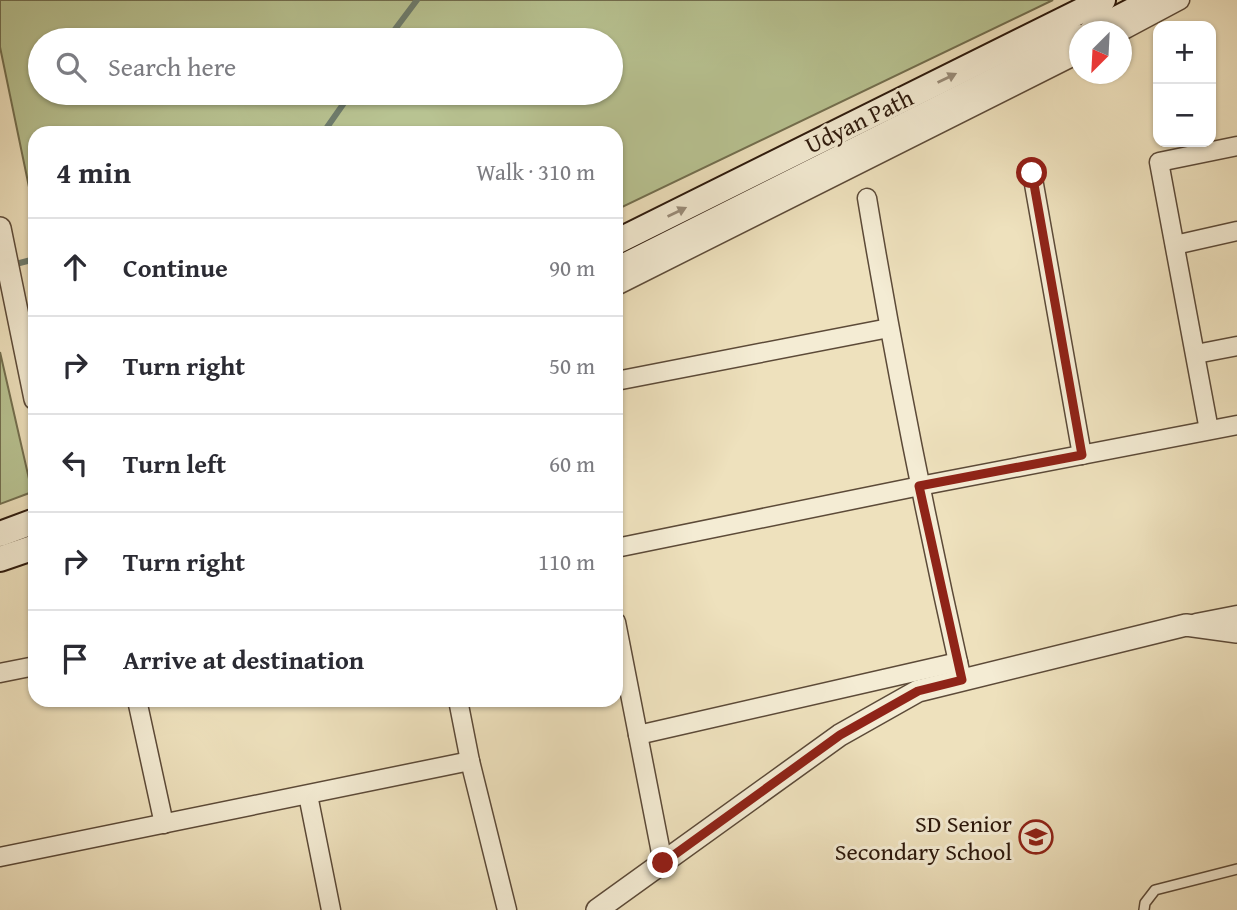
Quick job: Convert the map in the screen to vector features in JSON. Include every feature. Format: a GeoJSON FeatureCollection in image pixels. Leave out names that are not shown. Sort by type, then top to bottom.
{"type":"FeatureCollection","features":[{"type":"Feature","properties":{"kind":"main road","name":"Udyan Path"},"geometry":{"type":"LineString","coordinates":[[623,239],[1103,0]]}},
{"type":"Feature","properties":{"kind":"main road"},"geometry":{"type":"LineString","coordinates":[[1112,21],[1153,0]]}},
{"type":"Feature","properties":{"kind":"main road","name":"Udyan Path"},"geometry":{"type":"LineString","coordinates":[[623,266],[1069,43]]}},
{"type":"Feature","properties":{"kind":"main road"},"geometry":{"type":"LineString","coordinates":[[0,534],[28,524]]}},
{"type":"Feature","properties":{"kind":"main road"},"geometry":{"type":"LineString","coordinates":[[0,559],[28,549]]}},
{"type":"Feature","properties":{"kind":"street"},"geometry":{"type":"LineString","coordinates":[[1132,26],[1180,0]]}},
{"type":"Feature","properties":{"kind":"street"},"geometry":{"type":"LineString","coordinates":[[623,282],[1069,59]]}},
{"type":"Feature","properties":{"kind":"street"},"geometry":{"type":"LineString","coordinates":[[1209,430],[1159,162],[1237,146]]}},
{"type":"Feature","properties":{"kind":"street"},"geometry":{"type":"LineString","coordinates":[[1032,173],[1082,455]]}},
{"type":"Feature","properties":{"kind":"street"},"geometry":{"type":"LineString","coordinates":[[867,198],[919,486],[960,671]]}},
{"type":"Feature","properties":{"kind":"street"},"geometry":{"type":"LineString","coordinates":[[0,228],[28,363]]}},
{"type":"Feature","properties":{"kind":"street"},"geometry":{"type":"LineString","coordinates":[[1175,245],[1237,231]]}},
{"type":"Feature","properties":{"kind":"street"},"geometry":{"type":"LineString","coordinates":[[623,380],[889,328]]}},
{"type":"Feature","properties":{"kind":"street"},"geometry":{"type":"LineString","coordinates":[[1196,354],[1237,346]]}},
{"type":"Feature","properties":{"kind":"street"},"geometry":{"type":"LineString","coordinates":[[623,547],[1237,425]]}},
{"type":"Feature","properties":{"kind":"street"},"geometry":{"type":"LineString","coordinates":[[638,735],[1237,615]]}},
{"type":"Feature","properties":{"kind":"street"},"geometry":{"type":"LineString","coordinates":[[1186,625],[1237,632]]}},
{"type":"Feature","properties":{"kind":"street"},"geometry":{"type":"LineString","coordinates":[[623,658],[663,863]]}},
{"type":"Feature","properties":{"kind":"street"},"geometry":{"type":"LineString","coordinates":[[0,673],[28,667]]}},
{"type":"Feature","properties":{"kind":"street"},"geometry":{"type":"LineString","coordinates":[[597,910],[840,735],[918,691],[960,671]]}},
{"type":"Feature","properties":{"kind":"street"},"geometry":{"type":"LineString","coordinates":[[139,707],[164,824]]}},
{"type":"Feature","properties":{"kind":"street"},"geometry":{"type":"LineString","coordinates":[[459,707],[507,910]]}},
{"type":"Feature","properties":{"kind":"street"},"geometry":{"type":"LineString","coordinates":[[0,858],[470,761]]}},
{"type":"Feature","properties":{"kind":"street"},"geometry":{"type":"LineString","coordinates":[[308,795],[331,910]]}},
{"type":"Feature","properties":{"kind":"lane"},"geometry":{"type":"LineString","coordinates":[[1144,910],[1145,902],[1155,890],[1237,869]]}},
{"type":"Feature","properties":{"kind":"green space"},"geometry":{"type":"Polygon","coordinates":[[[0,0],[1053,0],[623,207],[623,126],[28,126],[28,182],[0,47],[0,0]]]}},
{"type":"Feature","properties":{"kind":"green space"},"geometry":{"type":"Polygon","coordinates":[[[0,352],[28,474],[28,494],[0,504],[0,352]]]}},
{"type":"Feature","properties":{"kind":"waterway"},"geometry":{"type":"LineString","coordinates":[[396,28],[417,0]]}},
{"type":"Feature","properties":{"kind":"waterway"},"geometry":{"type":"LineString","coordinates":[[328,126],[343,105]]}},
{"type":"Feature","properties":{"kind":"waterway"},"geometry":{"type":"LineString","coordinates":[[12,265],[28,261]]}},
{"type":"Feature","properties":{"kind":"place","name":"SD Senior Secondary School"},"geometry":{"type":"Point","coordinates":[1036,837]}},
{"type":"Feature","properties":{"kind":"route"},"geometry":{"type":"LineString","coordinates":[[663,863],[840,735],[918,691],[962,680],[919,486],[1082,455],[1032,173]]}}]}
